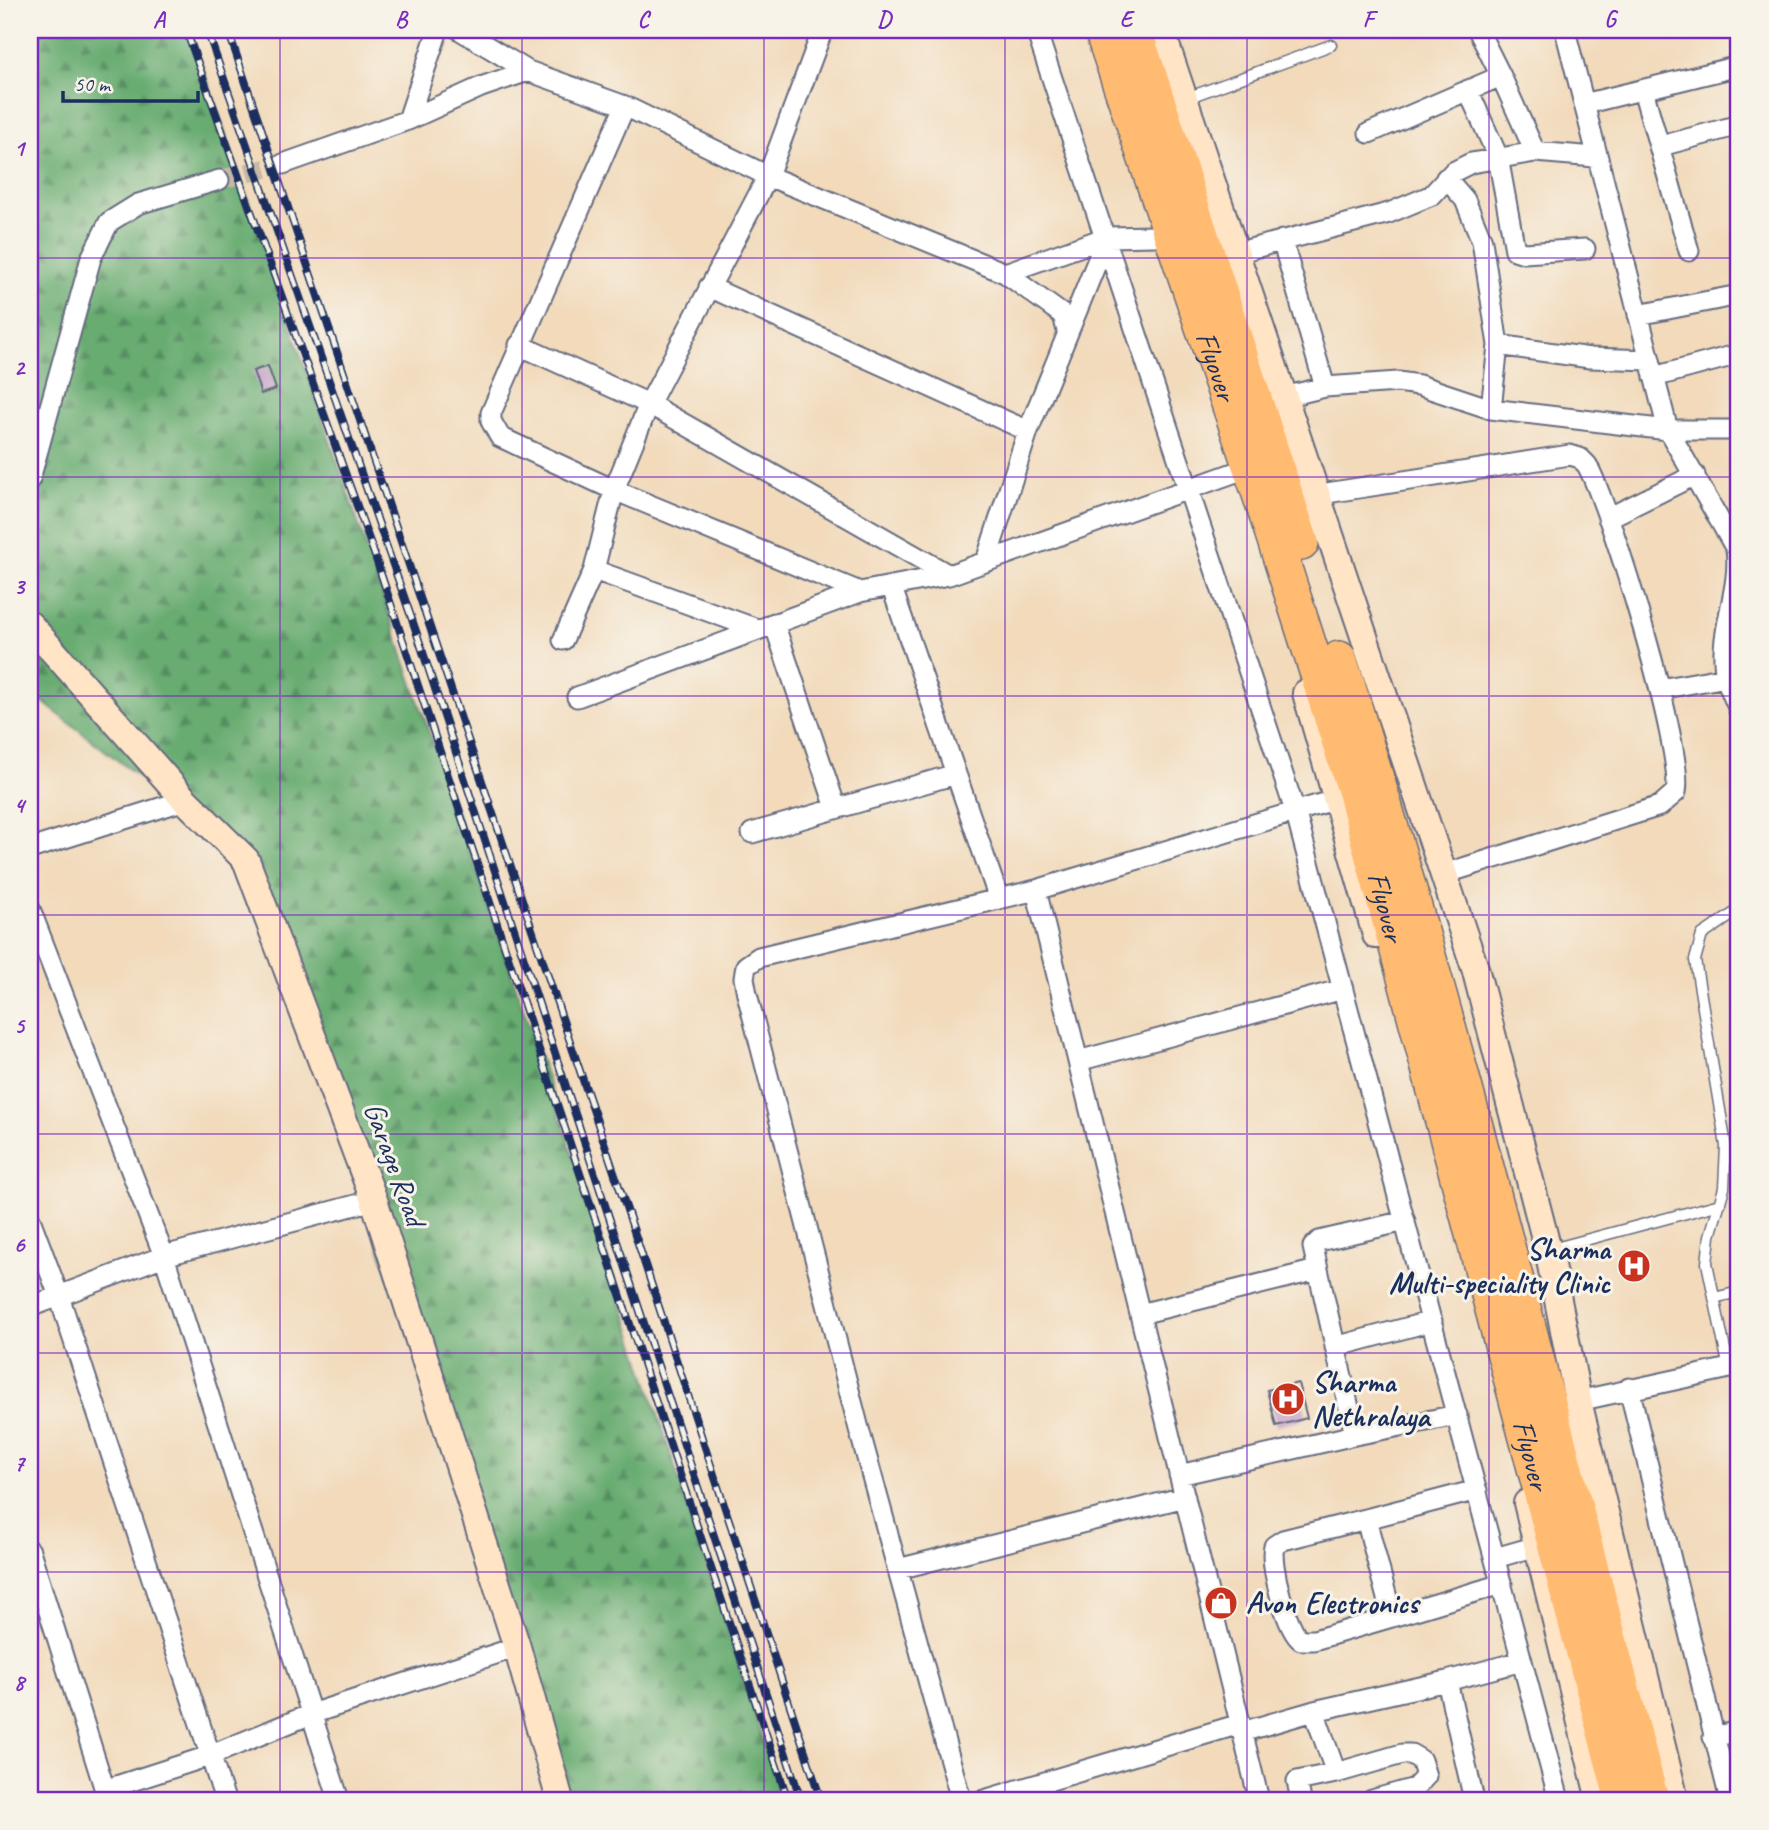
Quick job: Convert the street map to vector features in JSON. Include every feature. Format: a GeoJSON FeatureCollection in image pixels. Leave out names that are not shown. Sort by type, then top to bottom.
{"type":"FeatureCollection","features":[{"type":"Feature","properties":{"kind":"highway","name":"Flyover"},"geometry":{"type":"LineString","coordinates":[[1102,30],[1289,503],[1359,806],[1623,1800]]}},
{"type":"Feature","properties":{"kind":"highway","name":"Flyover"},"geometry":{"type":"LineString","coordinates":[[1134,30],[1382,796],[1476,1125],[1651,1800]]}},
{"type":"Feature","properties":{"kind":"street"},"geometry":{"type":"LineString","coordinates":[[408,120],[438,30]]}},
{"type":"Feature","properties":{"kind":"street"},"geometry":{"type":"LineString","coordinates":[[460,30],[528,71],[625,106],[768,176],[1005,273],[1063,315],[1067,331]]}},
{"type":"Feature","properties":{"kind":"street"},"geometry":{"type":"LineString","coordinates":[[1036,30],[1107,237],[1296,814],[1559,1800]]}},
{"type":"Feature","properties":{"kind":"street"},"geometry":{"type":"LineString","coordinates":[[1084,30],[1236,472],[1301,672],[1433,1131],[1600,1800]]}},
{"type":"Feature","properties":{"kind":"street"},"geometry":{"type":"LineString","coordinates":[[1161,30],[1284,397],[1289,503],[1444,874],[1475,968],[1548,1250],[1578,1401],[1675,1800]]}},
{"type":"Feature","properties":{"kind":"street"},"geometry":{"type":"LineString","coordinates":[[1478,30],[1535,152]]}},
{"type":"Feature","properties":{"kind":"street"},"geometry":{"type":"LineString","coordinates":[[1565,30],[1584,104],[1581,155],[1630,281],[1668,429],[1736,549],[1739,568],[1726,640],[1739,710]]}},
{"type":"Feature","properties":{"kind":"street"},"geometry":{"type":"LineString","coordinates":[[563,640],[593,570],[614,490],[649,404],[768,176],[816,32]]}},
{"type":"Feature","properties":{"kind":"street"},"geometry":{"type":"LineString","coordinates":[[1584,104],[1739,66]]}},
{"type":"Feature","properties":{"kind":"street"},"geometry":{"type":"LineString","coordinates":[[283,164],[408,120],[481,87],[528,71]]}},
{"type":"Feature","properties":{"kind":"street"},"geometry":{"type":"LineString","coordinates":[[1369,133],[1501,76]]}},
{"type":"Feature","properties":{"kind":"street"},"geometry":{"type":"LineString","coordinates":[[1468,90],[1498,157],[1515,250],[1524,253],[1585,249]]}},
{"type":"Feature","properties":{"kind":"street"},"geometry":{"type":"LineString","coordinates":[[1643,90],[1689,251]]}},
{"type":"Feature","properties":{"kind":"street"},"geometry":{"type":"LineString","coordinates":[[625,106],[491,413],[494,431],[500,438],[614,490],[860,592]]}},
{"type":"Feature","properties":{"kind":"street"},"geometry":{"type":"LineString","coordinates":[[1661,146],[1739,125]]}},
{"type":"Feature","properties":{"kind":"street"},"geometry":{"type":"LineString","coordinates":[[1235,253],[1389,214],[1432,195],[1446,178],[1471,163],[1535,152],[1581,155]]}},
{"type":"Feature","properties":{"kind":"street"},"geometry":{"type":"LineString","coordinates":[[1446,178],[1465,200],[1482,241],[1498,345],[1491,409]]}},
{"type":"Feature","properties":{"kind":"street"},"geometry":{"type":"LineString","coordinates":[[30,479],[91,258],[109,222],[138,204],[219,180]]}},
{"type":"Feature","properties":{"kind":"street"},"geometry":{"type":"LineString","coordinates":[[1005,273],[1107,237],[1155,236]]}},
{"type":"Feature","properties":{"kind":"street"},"geometry":{"type":"LineString","coordinates":[[986,561],[1028,431],[1107,237]]}},
{"type":"Feature","properties":{"kind":"street"},"geometry":{"type":"LineString","coordinates":[[1282,240],[1325,387]]}},
{"type":"Feature","properties":{"kind":"street"},"geometry":{"type":"LineString","coordinates":[[709,287],[1028,431]]}},
{"type":"Feature","properties":{"kind":"street"},"geometry":{"type":"LineString","coordinates":[[1637,308],[1739,295]]}},
{"type":"Feature","properties":{"kind":"street"},"geometry":{"type":"LineString","coordinates":[[519,345],[649,404],[949,575]]}},
{"type":"Feature","properties":{"kind":"street"},"geometry":{"type":"LineString","coordinates":[[1498,345],[1652,368],[1739,354]]}},
{"type":"Feature","properties":{"kind":"street"},"geometry":{"type":"LineString","coordinates":[[1284,397],[1325,387],[1373,382],[1408,384],[1491,409],[1668,429],[1739,430]]}},
{"type":"Feature","properties":{"kind":"street"},"geometry":{"type":"LineString","coordinates":[[1289,503],[1570,455],[1580,458],[1587,465],[1608,518],[1660,689],[1677,772],[1676,792],[1660,806],[1444,874]]}},
{"type":"Feature","properties":{"kind":"street"},"geometry":{"type":"LineString","coordinates":[[577,697],[860,592],[949,575],[1236,472]]}},
{"type":"Feature","properties":{"kind":"street"},"geometry":{"type":"LineString","coordinates":[[1608,518],[1695,475]]}},
{"type":"Feature","properties":{"kind":"street"},"geometry":{"type":"LineString","coordinates":[[593,570],[765,626]]}},
{"type":"Feature","properties":{"kind":"street"},"geometry":{"type":"LineString","coordinates":[[892,588],[999,899]]}},
{"type":"Feature","properties":{"kind":"street","name":"Garage Road"},"geometry":{"type":"LineString","coordinates":[[30,625],[185,800],[246,860],[374,1200],[517,1647],[560,1800]]}},
{"type":"Feature","properties":{"kind":"street"},"geometry":{"type":"LineString","coordinates":[[765,626],[836,808]]}},
{"type":"Feature","properties":{"kind":"street"},"geometry":{"type":"LineString","coordinates":[[1660,689],[1733,676]]}},
{"type":"Feature","properties":{"kind":"street"},"geometry":{"type":"LineString","coordinates":[[752,833],[956,774]]}},
{"type":"Feature","properties":{"kind":"street"},"geometry":{"type":"LineString","coordinates":[[961,1800],[744,978],[746,965],[759,957],[1036,890],[1296,814],[1337,799]]}},
{"type":"Feature","properties":{"kind":"street"},"geometry":{"type":"LineString","coordinates":[[30,849],[185,800]]}},
{"type":"Feature","properties":{"kind":"street"},"geometry":{"type":"LineString","coordinates":[[1036,890],[1259,1800]]}},
{"type":"Feature","properties":{"kind":"street"},"geometry":{"type":"LineString","coordinates":[[30,909],[164,1256],[339,1800]]}},
{"type":"Feature","properties":{"kind":"street"},"geometry":{"type":"LineString","coordinates":[[1078,1060],[1343,989]]}},
{"type":"Feature","properties":{"kind":"street"},"geometry":{"type":"LineString","coordinates":[[30,1307],[164,1256],[374,1200]]}},
{"type":"Feature","properties":{"kind":"street"},"geometry":{"type":"LineString","coordinates":[[30,1219],[59,1296],[225,1800]]}},
{"type":"Feature","properties":{"kind":"street"},"geometry":{"type":"LineString","coordinates":[[1356,1435],[1313,1247],[1319,1241],[1405,1221]]}},
{"type":"Feature","properties":{"kind":"street"},"geometry":{"type":"LineString","coordinates":[[1140,1314],[1318,1270]]}},
{"type":"Feature","properties":{"kind":"street"},"geometry":{"type":"LineString","coordinates":[[1335,1348],[1432,1321]]}},
{"type":"Feature","properties":{"kind":"street"},"geometry":{"type":"LineString","coordinates":[[1578,1401],[1629,1388],[1736,1372]]}},
{"type":"Feature","properties":{"kind":"street"},"geometry":{"type":"LineString","coordinates":[[1629,1388],[1730,1800]]}},
{"type":"Feature","properties":{"kind":"street"},"geometry":{"type":"LineString","coordinates":[[1179,1475],[1457,1415]]}},
{"type":"Feature","properties":{"kind":"street"},"geometry":{"type":"LineString","coordinates":[[1477,1490],[1283,1540],[1274,1546],[1272,1561],[1290,1628],[1301,1640],[1314,1640],[1502,1584]]}},
{"type":"Feature","properties":{"kind":"street"},"geometry":{"type":"LineString","coordinates":[[898,1569],[1185,1497]]}},
{"type":"Feature","properties":{"kind":"street"},"geometry":{"type":"LineString","coordinates":[[1366,1519],[1392,1617]]}},
{"type":"Feature","properties":{"kind":"street"},"geometry":{"type":"LineString","coordinates":[[1495,1558],[1537,1546]]}},
{"type":"Feature","properties":{"kind":"street"},"geometry":{"type":"LineString","coordinates":[[30,1551],[106,1795],[311,1714],[517,1647]]}},
{"type":"Feature","properties":{"kind":"street"},"geometry":{"type":"LineString","coordinates":[[984,1800],[1241,1728],[1522,1661]]}},
{"type":"Feature","properties":{"kind":"street"},"geometry":{"type":"LineString","coordinates":[[1447,1681],[1474,1800]]}},
{"type":"Feature","properties":{"kind":"street"},"geometry":{"type":"LineString","coordinates":[[1314,1712],[1336,1773]]}},
{"type":"Feature","properties":{"kind":"street"},"geometry":{"type":"LineString","coordinates":[[1713,1737],[1739,1731]]}},
{"type":"Feature","properties":{"kind":"street"},"geometry":{"type":"LineString","coordinates":[[1301,1800],[1297,1782],[1402,1754],[1411,1754],[1421,1760],[1426,1776],[1421,1784],[1372,1800]]}},
{"type":"Feature","properties":{"kind":"lane"},"geometry":{"type":"LineString","coordinates":[[1184,99],[1331,45]]}},
{"type":"Feature","properties":{"kind":"lane"},"geometry":{"type":"LineString","coordinates":[[1736,1372],[1714,1298],[1707,1263],[1710,1236],[1720,1204],[1726,1146],[1695,960],[1702,935],[1739,909]]}},
{"type":"Feature","properties":{"kind":"lane"},"geometry":{"type":"LineString","coordinates":[[1548,1250],[1720,1204]]}},
{"type":"Feature","properties":{"kind":"lane"},"geometry":{"type":"LineString","coordinates":[[1714,1298],[1739,1292]]}},
{"type":"Feature","properties":{"kind":"green space"},"geometry":{"type":"Polygon","coordinates":[[[30,30],[190,30],[597,1225],[782,1800],[560,1800],[517,1647],[246,860],[30,692],[30,30]]]}},
{"type":"Feature","properties":{"kind":"building"},"geometry":{"type":"Polygon","coordinates":[[[268,366],[276,389],[261,394],[253,371],[268,366]]]}},
{"type":"Feature","properties":{"kind":"building"},"geometry":{"type":"Polygon","coordinates":[[[1298,1383],[1307,1418],[1276,1426],[1267,1390],[1298,1383]]]}},
{"type":"Feature","properties":{"kind":"tunnel"},"geometry":{"type":"LineString","coordinates":[[219,180],[283,164]]}},
{"type":"Feature","properties":{"kind":"railway"},"geometry":{"type":"LineString","coordinates":[[186,30],[375,556],[788,1800]]}},
{"type":"Feature","properties":{"kind":"railway"},"geometry":{"type":"LineString","coordinates":[[207,30],[416,631],[801,1800]]}},
{"type":"Feature","properties":{"kind":"railway"},"geometry":{"type":"LineString","coordinates":[[228,30],[628,1213],[821,1800]]}},
{"type":"Feature","properties":{"kind":"place","name":"Sharma Multi-speciality Clinic"},"geometry":{"type":"Point","coordinates":[1634,1266]}},
{"type":"Feature","properties":{"kind":"place","name":"Sharma Nethralaya"},"geometry":{"type":"Point","coordinates":[1288,1399]}},
{"type":"Feature","properties":{"kind":"place","name":"Avon Electronics"},"geometry":{"type":"Point","coordinates":[1221,1603]}}]}
